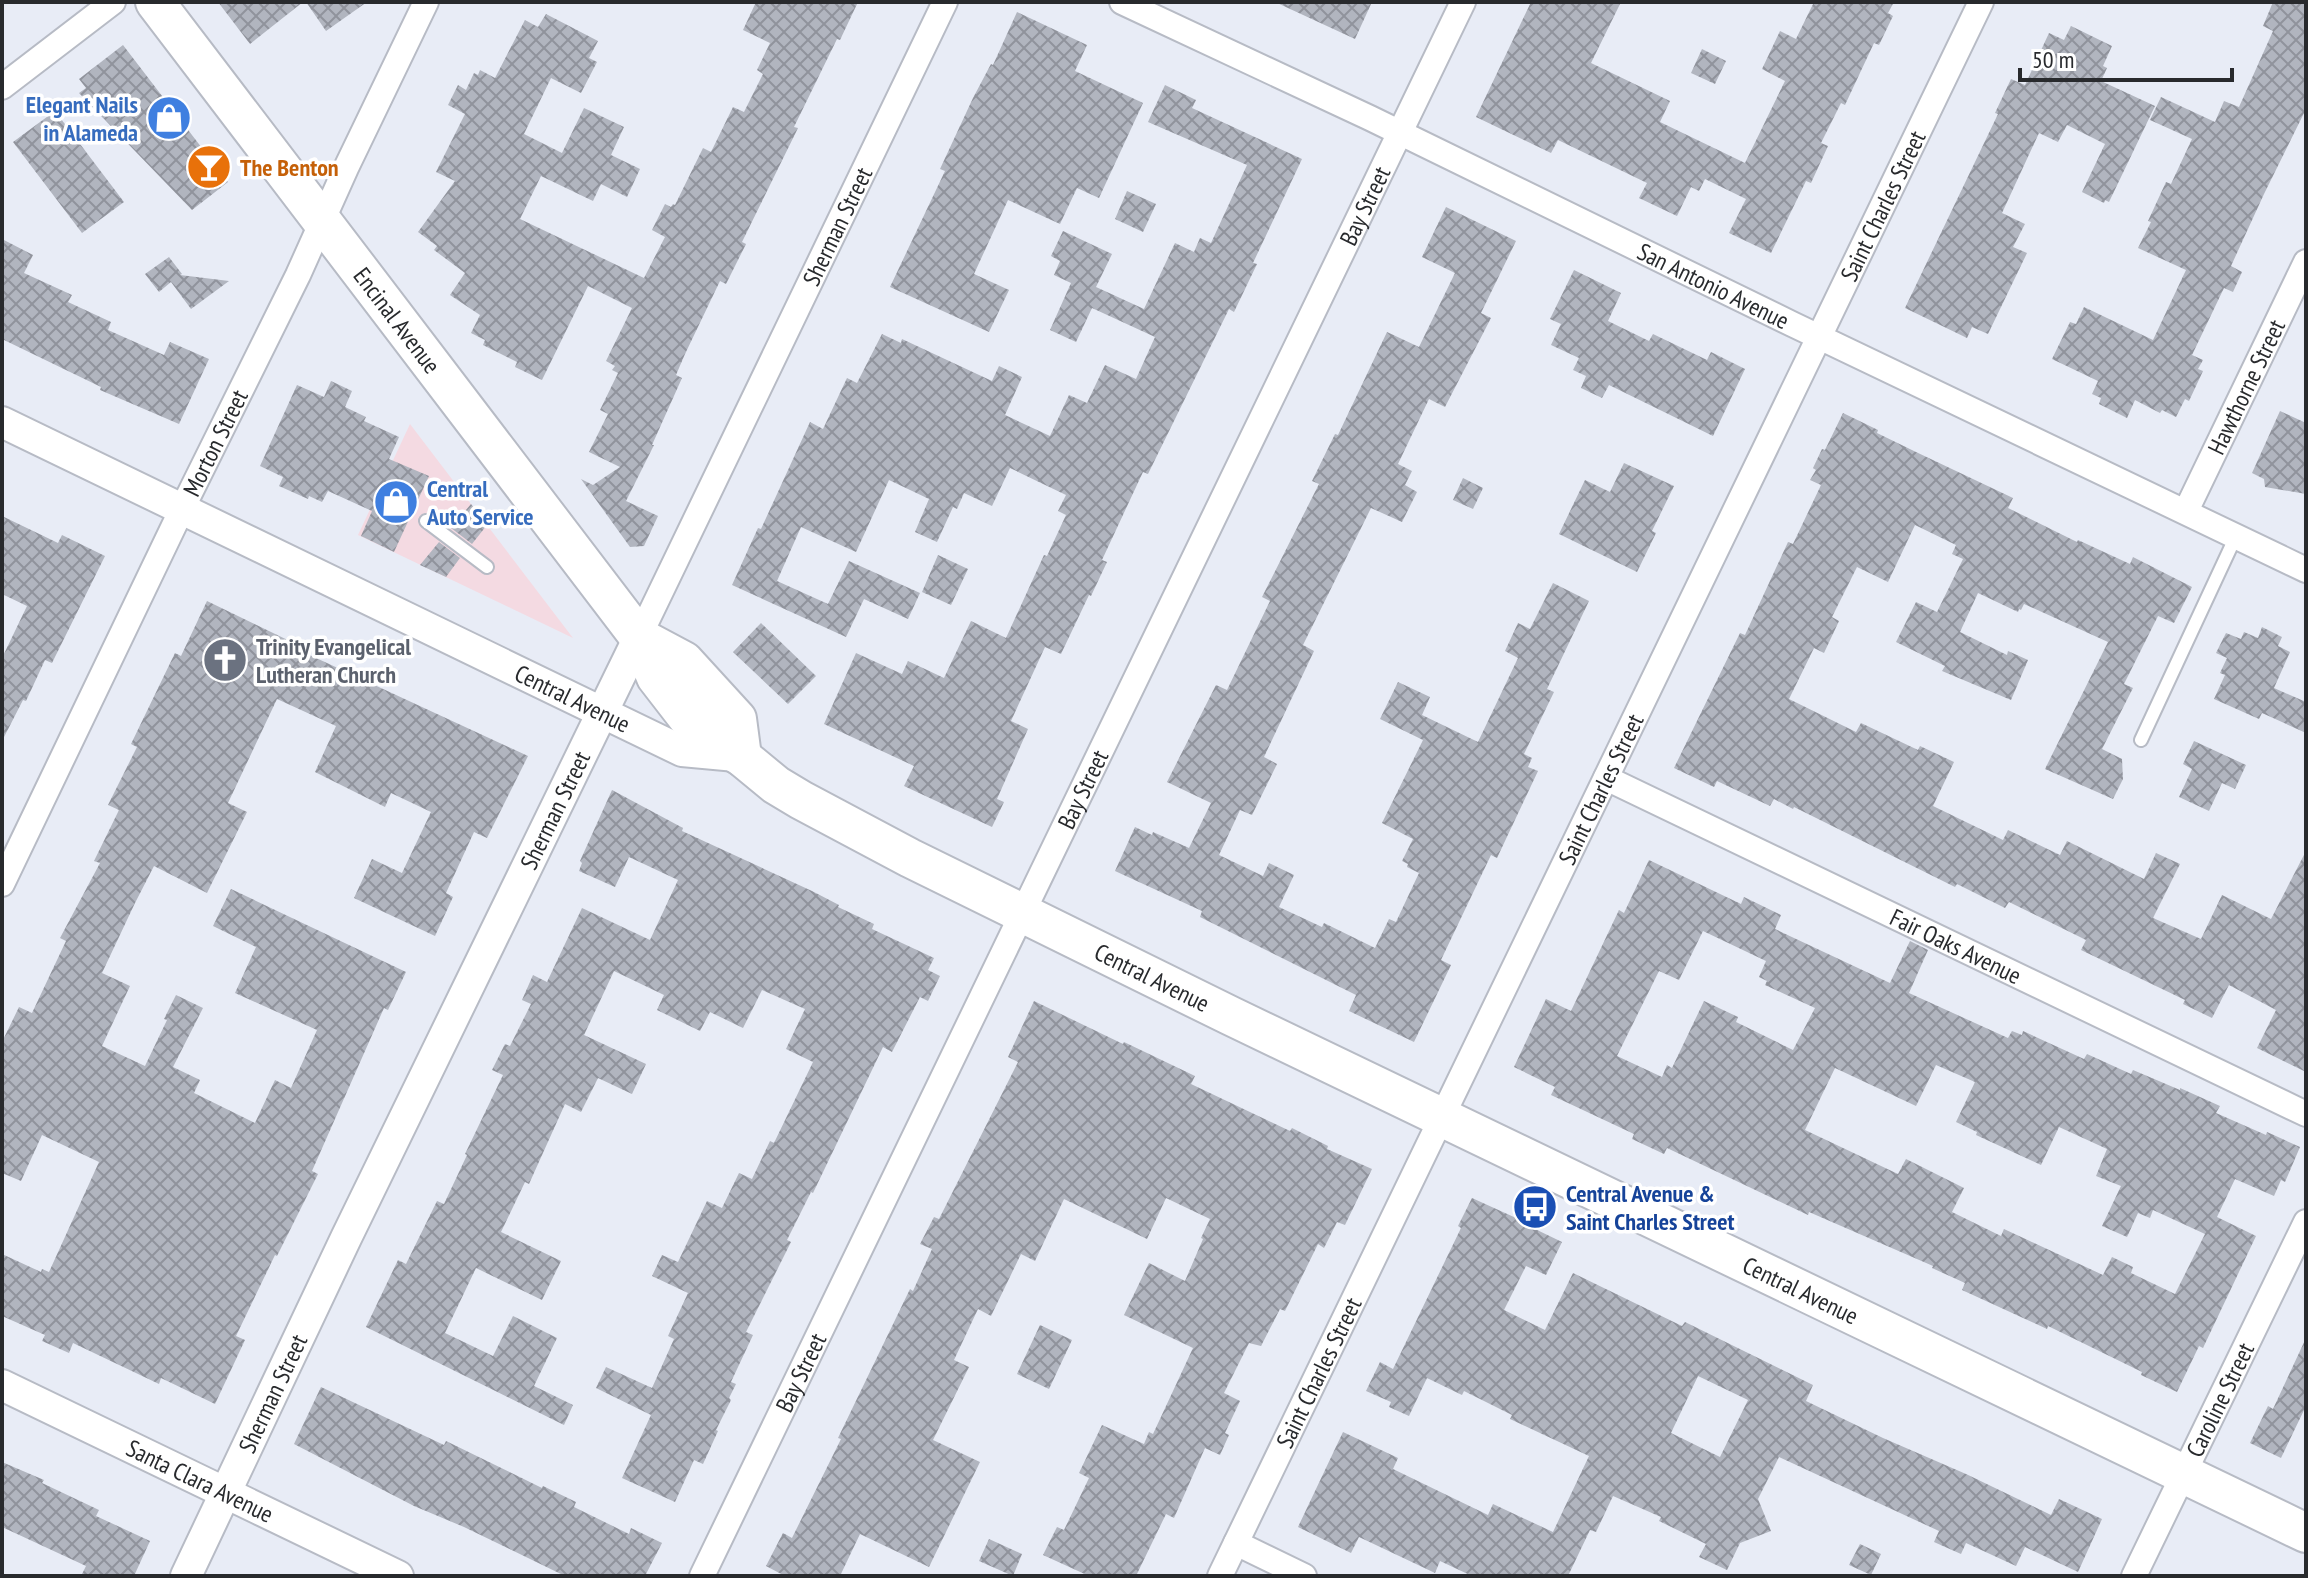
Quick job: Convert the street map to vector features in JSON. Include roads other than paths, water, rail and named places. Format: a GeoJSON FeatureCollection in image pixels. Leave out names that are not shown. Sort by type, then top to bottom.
{"type":"FeatureCollection","features":[{"type":"Feature","properties":{"kind":"main road","name":"Encinal Avenue"},"geometry":{"type":"LineString","coordinates":[[155,2],[639,637],[684,661],[737,719],[742,757]]}},
{"type":"Feature","properties":{"kind":"main road","name":"Central Avenue"},"geometry":{"type":"LineString","coordinates":[[742,757],[776,785],[910,858],[1440,1117],[2306,1533]]}},
{"type":"Feature","properties":{"kind":"street"},"geometry":{"type":"LineString","coordinates":[[2,87],[113,2]]}},
{"type":"Feature","properties":{"kind":"street","name":"Morton Street"},"geometry":{"type":"LineString","coordinates":[[2,884],[298,275],[426,2]]}},
{"type":"Feature","properties":{"kind":"street","name":"Sherman Street"},"geometry":{"type":"LineString","coordinates":[[186,1576],[346,1238],[945,2]]}},
{"type":"Feature","properties":{"kind":"street","name":"San Antonio Avenue"},"geometry":{"type":"LineString","coordinates":[[1122,2],[1400,132],[2306,570]]}},
{"type":"Feature","properties":{"kind":"street","name":"Bay Street"},"geometry":{"type":"LineString","coordinates":[[702,1576],[1463,2]]}},
{"type":"Feature","properties":{"kind":"street","name":"Saint Charles Street"},"geometry":{"type":"LineString","coordinates":[[1220,1576],[1981,2]]}},
{"type":"Feature","properties":{"kind":"street","name":"Hawthorne Street"},"geometry":{"type":"LineString","coordinates":[[2186,511],[2306,262]]}},
{"type":"Feature","properties":{"kind":"street","name":"Central Avenue"},"geometry":{"type":"LineString","coordinates":[[2,422],[682,751],[742,757]]}},
{"type":"Feature","properties":{"kind":"street","name":"Fair Oaks Avenue"},"geometry":{"type":"LineString","coordinates":[[1606,778],[2306,1114]]}},
{"type":"Feature","properties":{"kind":"street","name":"Caroline Street"},"geometry":{"type":"LineString","coordinates":[[2134,1576],[2306,1222]]}},
{"type":"Feature","properties":{"kind":"street","name":"Santa Clara Avenue"},"geometry":{"type":"LineString","coordinates":[[2,1385],[398,1576]]}},
{"type":"Feature","properties":{"kind":"street"},"geometry":{"type":"LineString","coordinates":[[1236,1543],[1304,1576]]}},
{"type":"Feature","properties":{"kind":"lane"},"geometry":{"type":"LineString","coordinates":[[426,521],[487,567]]}},
{"type":"Feature","properties":{"kind":"lane"},"geometry":{"type":"LineString","coordinates":[[2141,740],[2236,536]]}},
{"type":"Feature","properties":{"kind":"place","name":"Elegant Nails in Alameda"},"geometry":{"type":"Point","coordinates":[169,118]}},
{"type":"Feature","properties":{"kind":"place","name":"The Benton"},"geometry":{"type":"Point","coordinates":[209,167]}},
{"type":"Feature","properties":{"kind":"place","name":"Central Auto Service"},"geometry":{"type":"Point","coordinates":[396,502]}},
{"type":"Feature","properties":{"kind":"place","name":"Trinity Evangelical Lutheran Church"},"geometry":{"type":"Point","coordinates":[225,660]}},
{"type":"Feature","properties":{"kind":"place","name":"Central Avenue & Saint Charles Street"},"geometry":{"type":"Point","coordinates":[1535,1207]}}]}
